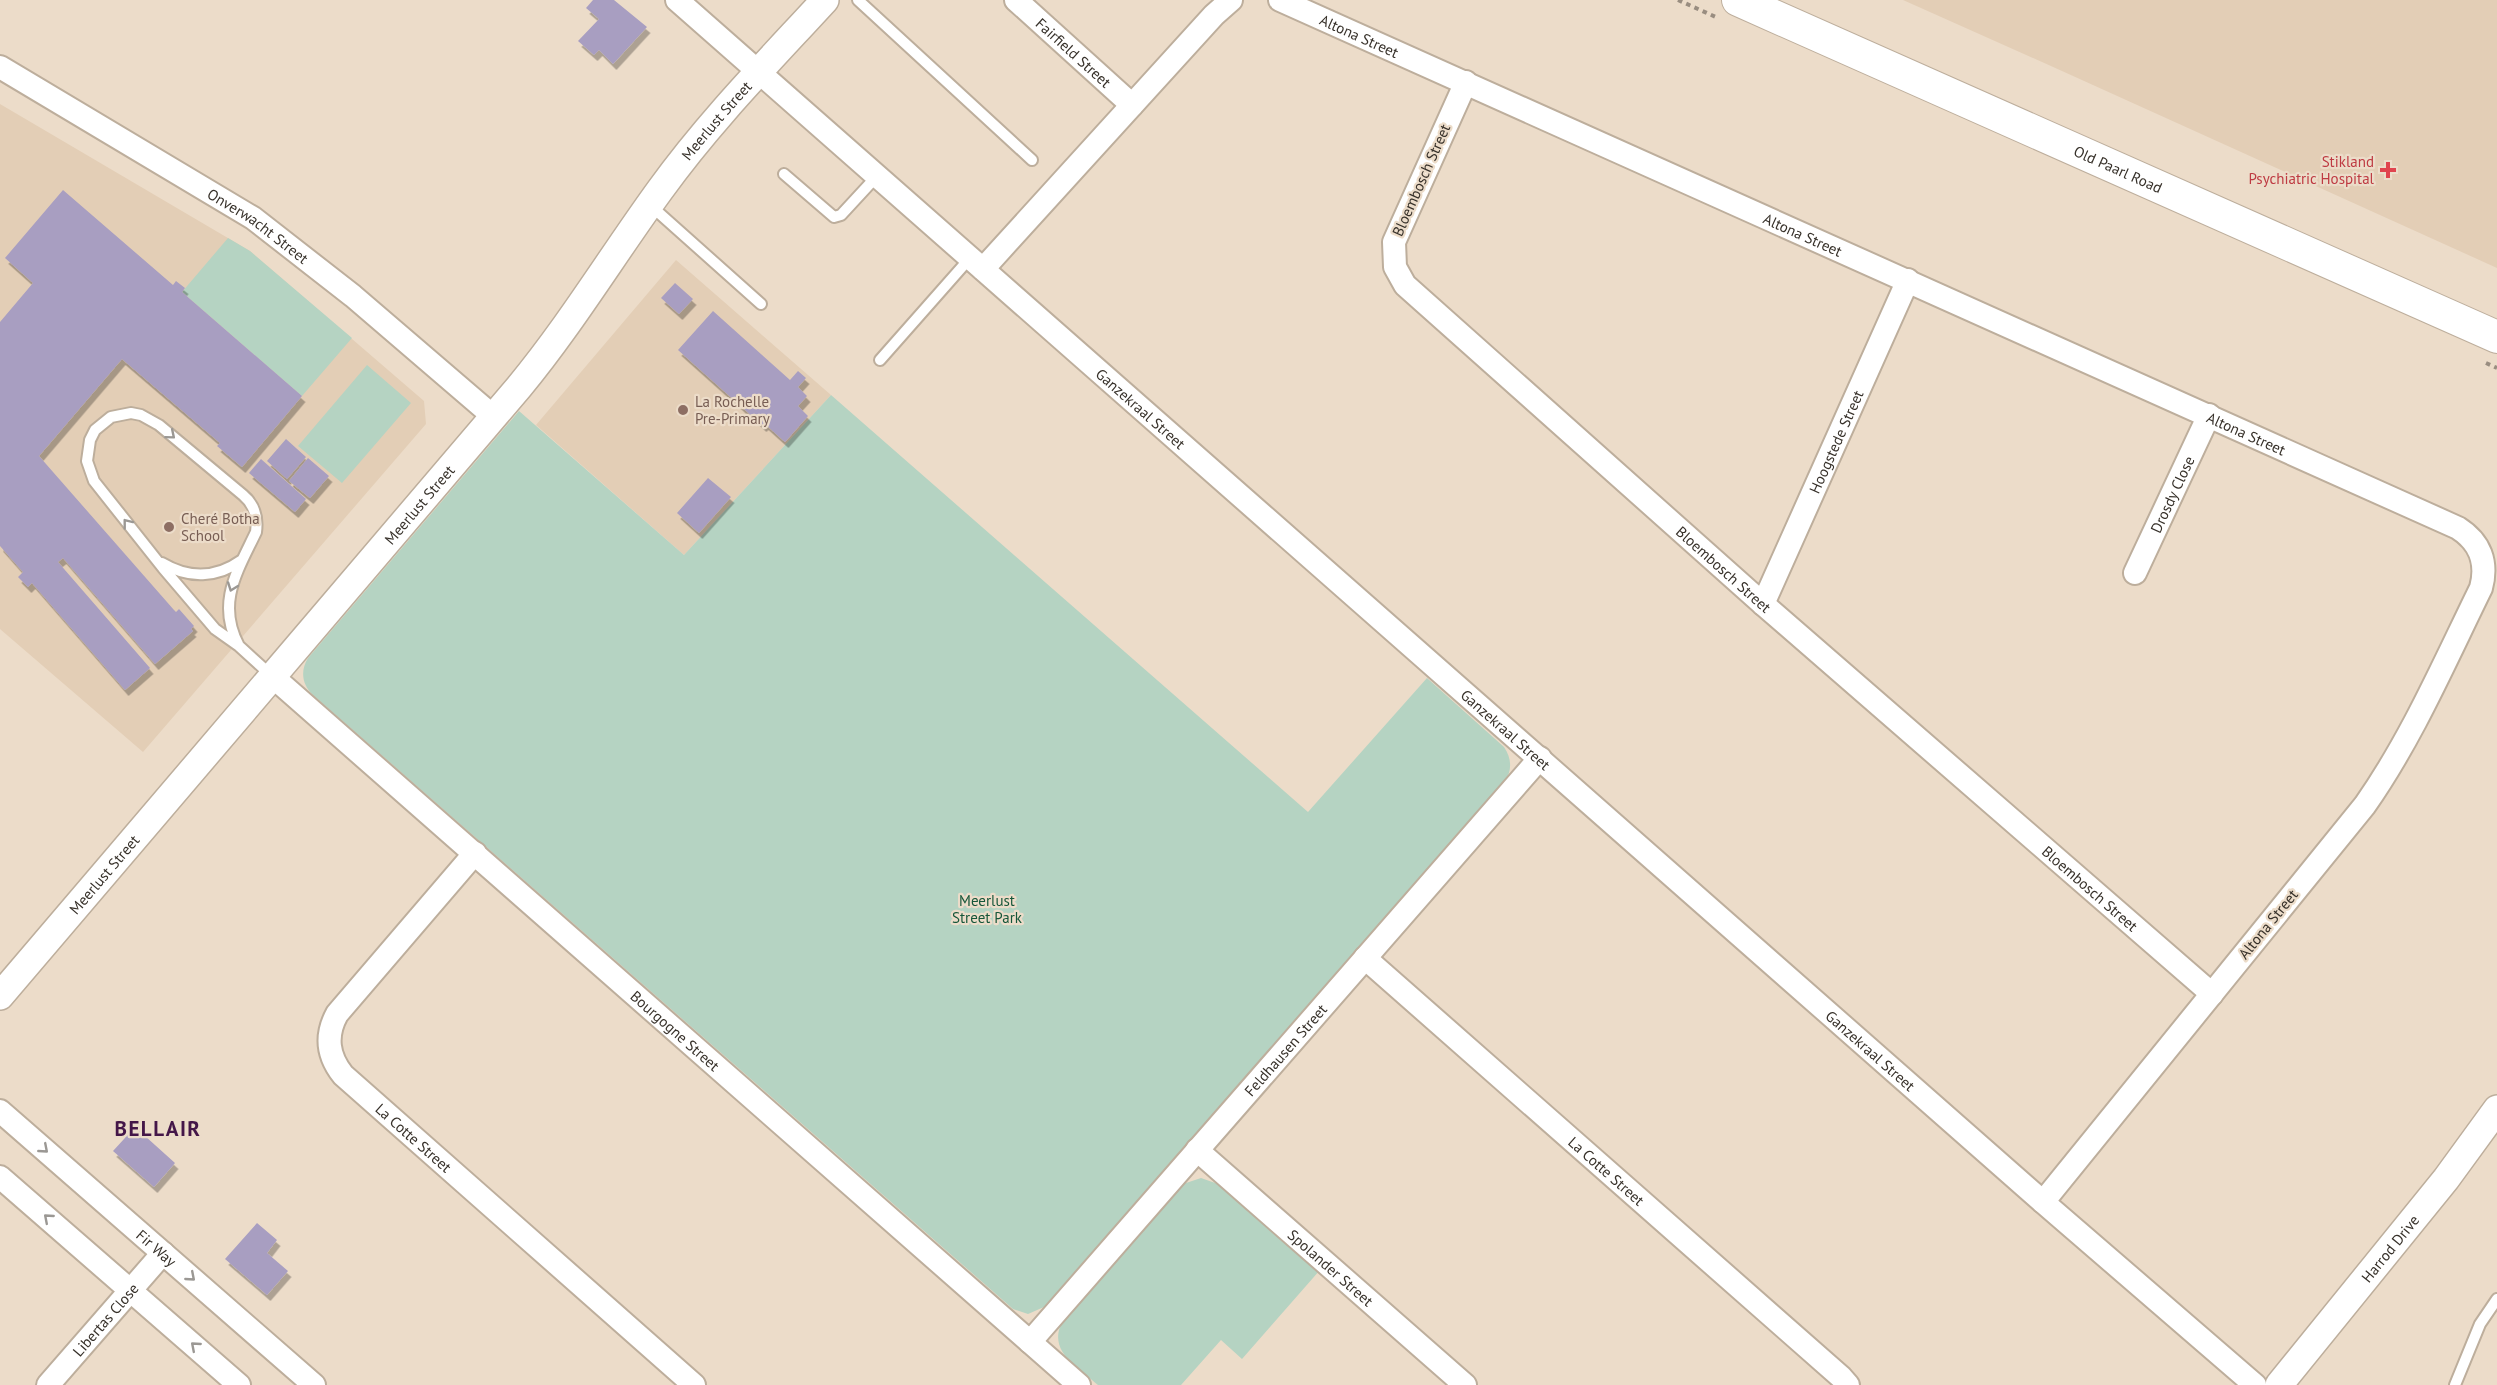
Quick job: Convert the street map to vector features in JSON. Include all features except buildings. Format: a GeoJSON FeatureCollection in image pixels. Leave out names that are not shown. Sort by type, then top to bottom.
{"type":"FeatureCollection","features":[{"type":"Feature","properties":{"kind":"main road","name":"Old Paarl Road"},"geometry":{"type":"LineString","coordinates":[[1738,0],[2497,337]]}},
{"type":"Feature","properties":{"kind":"street","name":"Ganzekraal Street"},"geometry":{"type":"LineString","coordinates":[[677,0],[2043,1202],[2255,1385]]}},
{"type":"Feature","properties":{"kind":"street","name":"Meerlust Street"},"geometry":{"type":"LineString","coordinates":[[0,996],[494,417],[566,328],[650,205],[688,154],[825,0]]}},
{"type":"Feature","properties":{"kind":"street","name":"Fairfield Street"},"geometry":{"type":"LineString","coordinates":[[1016,0],[1132,105]]}},
{"type":"Feature","properties":{"kind":"street"},"geometry":{"type":"LineString","coordinates":[[977,264],[1132,105],[1214,15],[1231,0]]}},
{"type":"Feature","properties":{"kind":"street","name":"Altona Street"},"geometry":{"type":"LineString","coordinates":[[1280,0],[2458,528],[2468,534],[2481,553],[2484,577],[2481,588],[2381,782],[2365,805],[2043,1202]]}},
{"type":"Feature","properties":{"kind":"street","name":"Onverwacht Street"},"geometry":{"type":"LineString","coordinates":[[0,67],[253,218],[353,296],[494,417]]}},
{"type":"Feature","properties":{"kind":"street","name":"Bloembosch Street"},"geometry":{"type":"LineString","coordinates":[[1466,82],[1397,230],[1393,255],[1399,276],[1405,285],[1764,604],[2212,994]]}},
{"type":"Feature","properties":{"kind":"street","name":"Hoogstede Street"},"geometry":{"type":"LineString","coordinates":[[1764,604],[1908,280]]}},
{"type":"Feature","properties":{"kind":"street","name":"Drosdy Close"},"geometry":{"type":"LineString","coordinates":[[2135,573],[2209,415]]}},
{"type":"Feature","properties":{"kind":"street","name":"Bourgogne Street"},"geometry":{"type":"LineString","coordinates":[[272,676],[1079,1385]]}},
{"type":"Feature","properties":{"kind":"street","name":"Feldhausen Street"},"geometry":{"type":"LineString","coordinates":[[1030,1342],[1540,758]]}},
{"type":"Feature","properties":{"kind":"street","name":"La Cotte Street"},"geometry":{"type":"LineString","coordinates":[[475,853],[337,1014],[329,1038],[332,1057],[343,1075],[694,1385]]}},
{"type":"Feature","properties":{"kind":"street","name":"La Cotte Street"},"geometry":{"type":"LineString","coordinates":[[1365,958],[1848,1385]]}},
{"type":"Feature","properties":{"kind":"street","name":"Harrod Drive"},"geometry":{"type":"LineString","coordinates":[[2279,1385],[2446,1179],[2497,1109]]}},
{"type":"Feature","properties":{"kind":"street","name":"Fir Way"},"geometry":{"type":"LineString","coordinates":[[0,1111],[314,1385]]}},
{"type":"Feature","properties":{"kind":"street","name":"Spolander Street"},"geometry":{"type":"LineString","coordinates":[[1197,1150],[1465,1385]]}},
{"type":"Feature","properties":{"kind":"street"},"geometry":{"type":"LineString","coordinates":[[0,1177],[239,1385]]}},
{"type":"Feature","properties":{"kind":"street","name":"Libertas Close"},"geometry":{"type":"LineString","coordinates":[[48,1385],[163,1253]]}},
{"type":"Feature","properties":{"kind":"lane"},"geometry":{"type":"LineString","coordinates":[[858,0],[1032,160]]}},
{"type":"Feature","properties":{"kind":"lane"},"geometry":{"type":"LineString","coordinates":[[784,174],[834,217],[841,215],[877,176]]}},
{"type":"Feature","properties":{"kind":"lane"},"geometry":{"type":"LineString","coordinates":[[650,205],[761,304]]}},
{"type":"Feature","properties":{"kind":"lane"},"geometry":{"type":"LineString","coordinates":[[880,360],[977,264]]}},
{"type":"Feature","properties":{"kind":"lane"},"geometry":{"type":"LineString","coordinates":[[239,646],[232,633],[227,606],[229,594],[256,532],[256,515],[249,500],[150,419],[131,413],[121,414],[103,422],[95,430],[87,450],[87,461],[94,481],[215,629],[239,646],[272,676]]}},
{"type":"Feature","properties":{"kind":"lane"},"geometry":{"type":"LineString","coordinates":[[153,556],[175,570],[200,575],[224,571],[243,559]]}},
{"type":"Feature","properties":{"kind":"lane"},"geometry":{"type":"LineString","coordinates":[[2455,1385],[2480,1324],[2497,1299]]}},
{"type":"Feature","properties":{"kind":"shaded area","name":"Stikland Psychiatric Hospital"},"geometry":{"type":"Polygon","coordinates":[[[1903,0],[2497,0],[2497,268],[2062,71],[1903,0]]]}},
{"type":"Feature","properties":{"kind":"shaded area","name":"Cheré Botha School"},"geometry":{"type":"Polygon","coordinates":[[[0,104],[250,251],[424,401],[426,424],[143,752],[0,629],[0,104]]]}},
{"type":"Feature","properties":{"kind":"shaded area","name":"La Rochelle Pre-Primary"},"geometry":{"type":"Polygon","coordinates":[[[676,260],[831,395],[684,555],[536,425],[676,260]]]}},
{"type":"Feature","properties":{"kind":"green space"},"geometry":{"type":"Polygon","coordinates":[[[228,238],[250,251],[352,338],[302,396],[182,292],[228,238]]]}},
{"type":"Feature","properties":{"kind":"green space"},"geometry":{"type":"Polygon","coordinates":[[[367,365],[411,403],[342,483],[298,446],[367,365]]]}},
{"type":"Feature","properties":{"kind":"green space","name":"Meerlust Street Park"},"geometry":{"type":"Polygon","coordinates":[[[831,395],[1308,812],[1427,678],[1504,747],[1510,760],[1510,769],[1505,782],[1044,1307],[1028,1314],[1013,1309],[313,695],[306,687],[303,678],[308,658],[519,411],[684,555],[831,395]]]}},
{"type":"Feature","properties":{"kind":"green space"},"geometry":{"type":"Polygon","coordinates":[[[1201,1178],[1218,1184],[1320,1270],[1242,1359],[1221,1340],[1181,1385],[1098,1385],[1074,1366],[1062,1351],[1058,1333],[1062,1322],[1183,1184],[1201,1178]]]}},
{"type":"Feature","properties":{"kind":"place","name":"Stikland Psychiatric Hospital"},"geometry":{"type":"Point","coordinates":[2388,170]}},
{"type":"Feature","properties":{"kind":"place","name":"La Rochelle Pre-Primary"},"geometry":{"type":"Point","coordinates":[683,410]}},
{"type":"Feature","properties":{"kind":"place","name":"Cheré Botha School"},"geometry":{"type":"Point","coordinates":[169,527]}},
{"type":"Feature","properties":{"kind":"district","name":"BELLAIR"},"geometry":{"type":"Point","coordinates":[158,1128]}}]}
